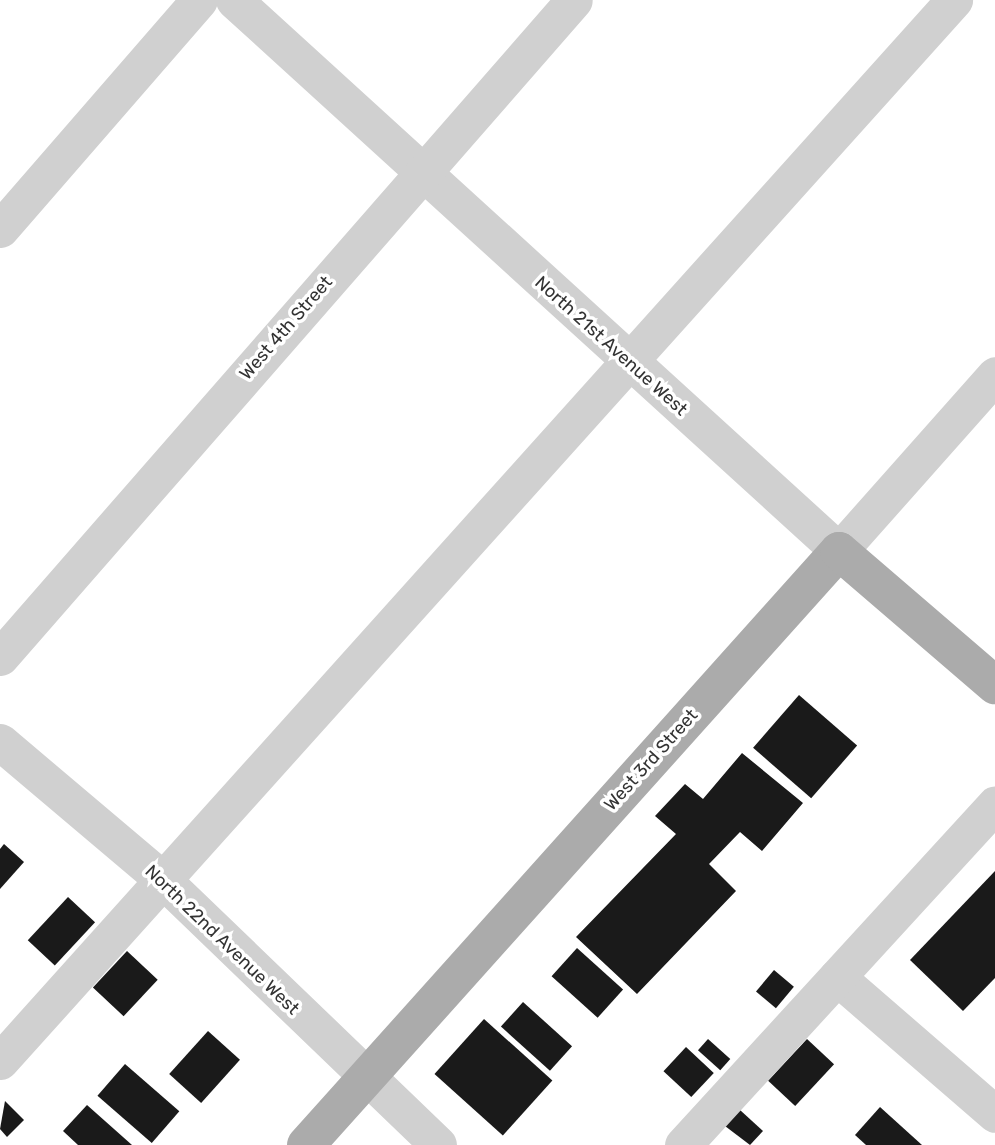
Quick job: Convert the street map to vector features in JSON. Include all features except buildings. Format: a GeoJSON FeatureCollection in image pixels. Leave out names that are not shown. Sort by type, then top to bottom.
{"type":"FeatureCollection","features":[{"type":"Feature","properties":{"kind":"main road","name":"North 21st Avenue West"},"geometry":{"type":"LineString","coordinates":[[839,551],[995,685]]}},
{"type":"Feature","properties":{"kind":"main road","name":"West 3rd Street"},"geometry":{"type":"LineString","coordinates":[[306,1145],[839,551]]}},
{"type":"Feature","properties":{"kind":"street"},"geometry":{"type":"LineString","coordinates":[[0,229],[199,0]]}},
{"type":"Feature","properties":{"kind":"street","name":"North 21st Avenue West"},"geometry":{"type":"LineString","coordinates":[[234,0],[628,364],[839,551]]}},
{"type":"Feature","properties":{"kind":"street","name":"West 4th Street"},"geometry":{"type":"LineString","coordinates":[[0,657],[421,171],[574,0]]}},
{"type":"Feature","properties":{"kind":"street"},"geometry":{"type":"LineString","coordinates":[[0,1061],[954,0]]}},
{"type":"Feature","properties":{"kind":"street","name":"West 3rd Street"},"geometry":{"type":"LineString","coordinates":[[839,551],[995,375]]}},
{"type":"Feature","properties":{"kind":"street","name":"North 22nd Avenue West"},"geometry":{"type":"LineString","coordinates":[[0,742],[162,880],[366,1079],[438,1145]]}},
{"type":"Feature","properties":{"kind":"street"},"geometry":{"type":"LineString","coordinates":[[683,1145],[995,804]]}},
{"type":"Feature","properties":{"kind":"street"},"geometry":{"type":"LineString","coordinates":[[837,977],[995,1114]]}}]}
